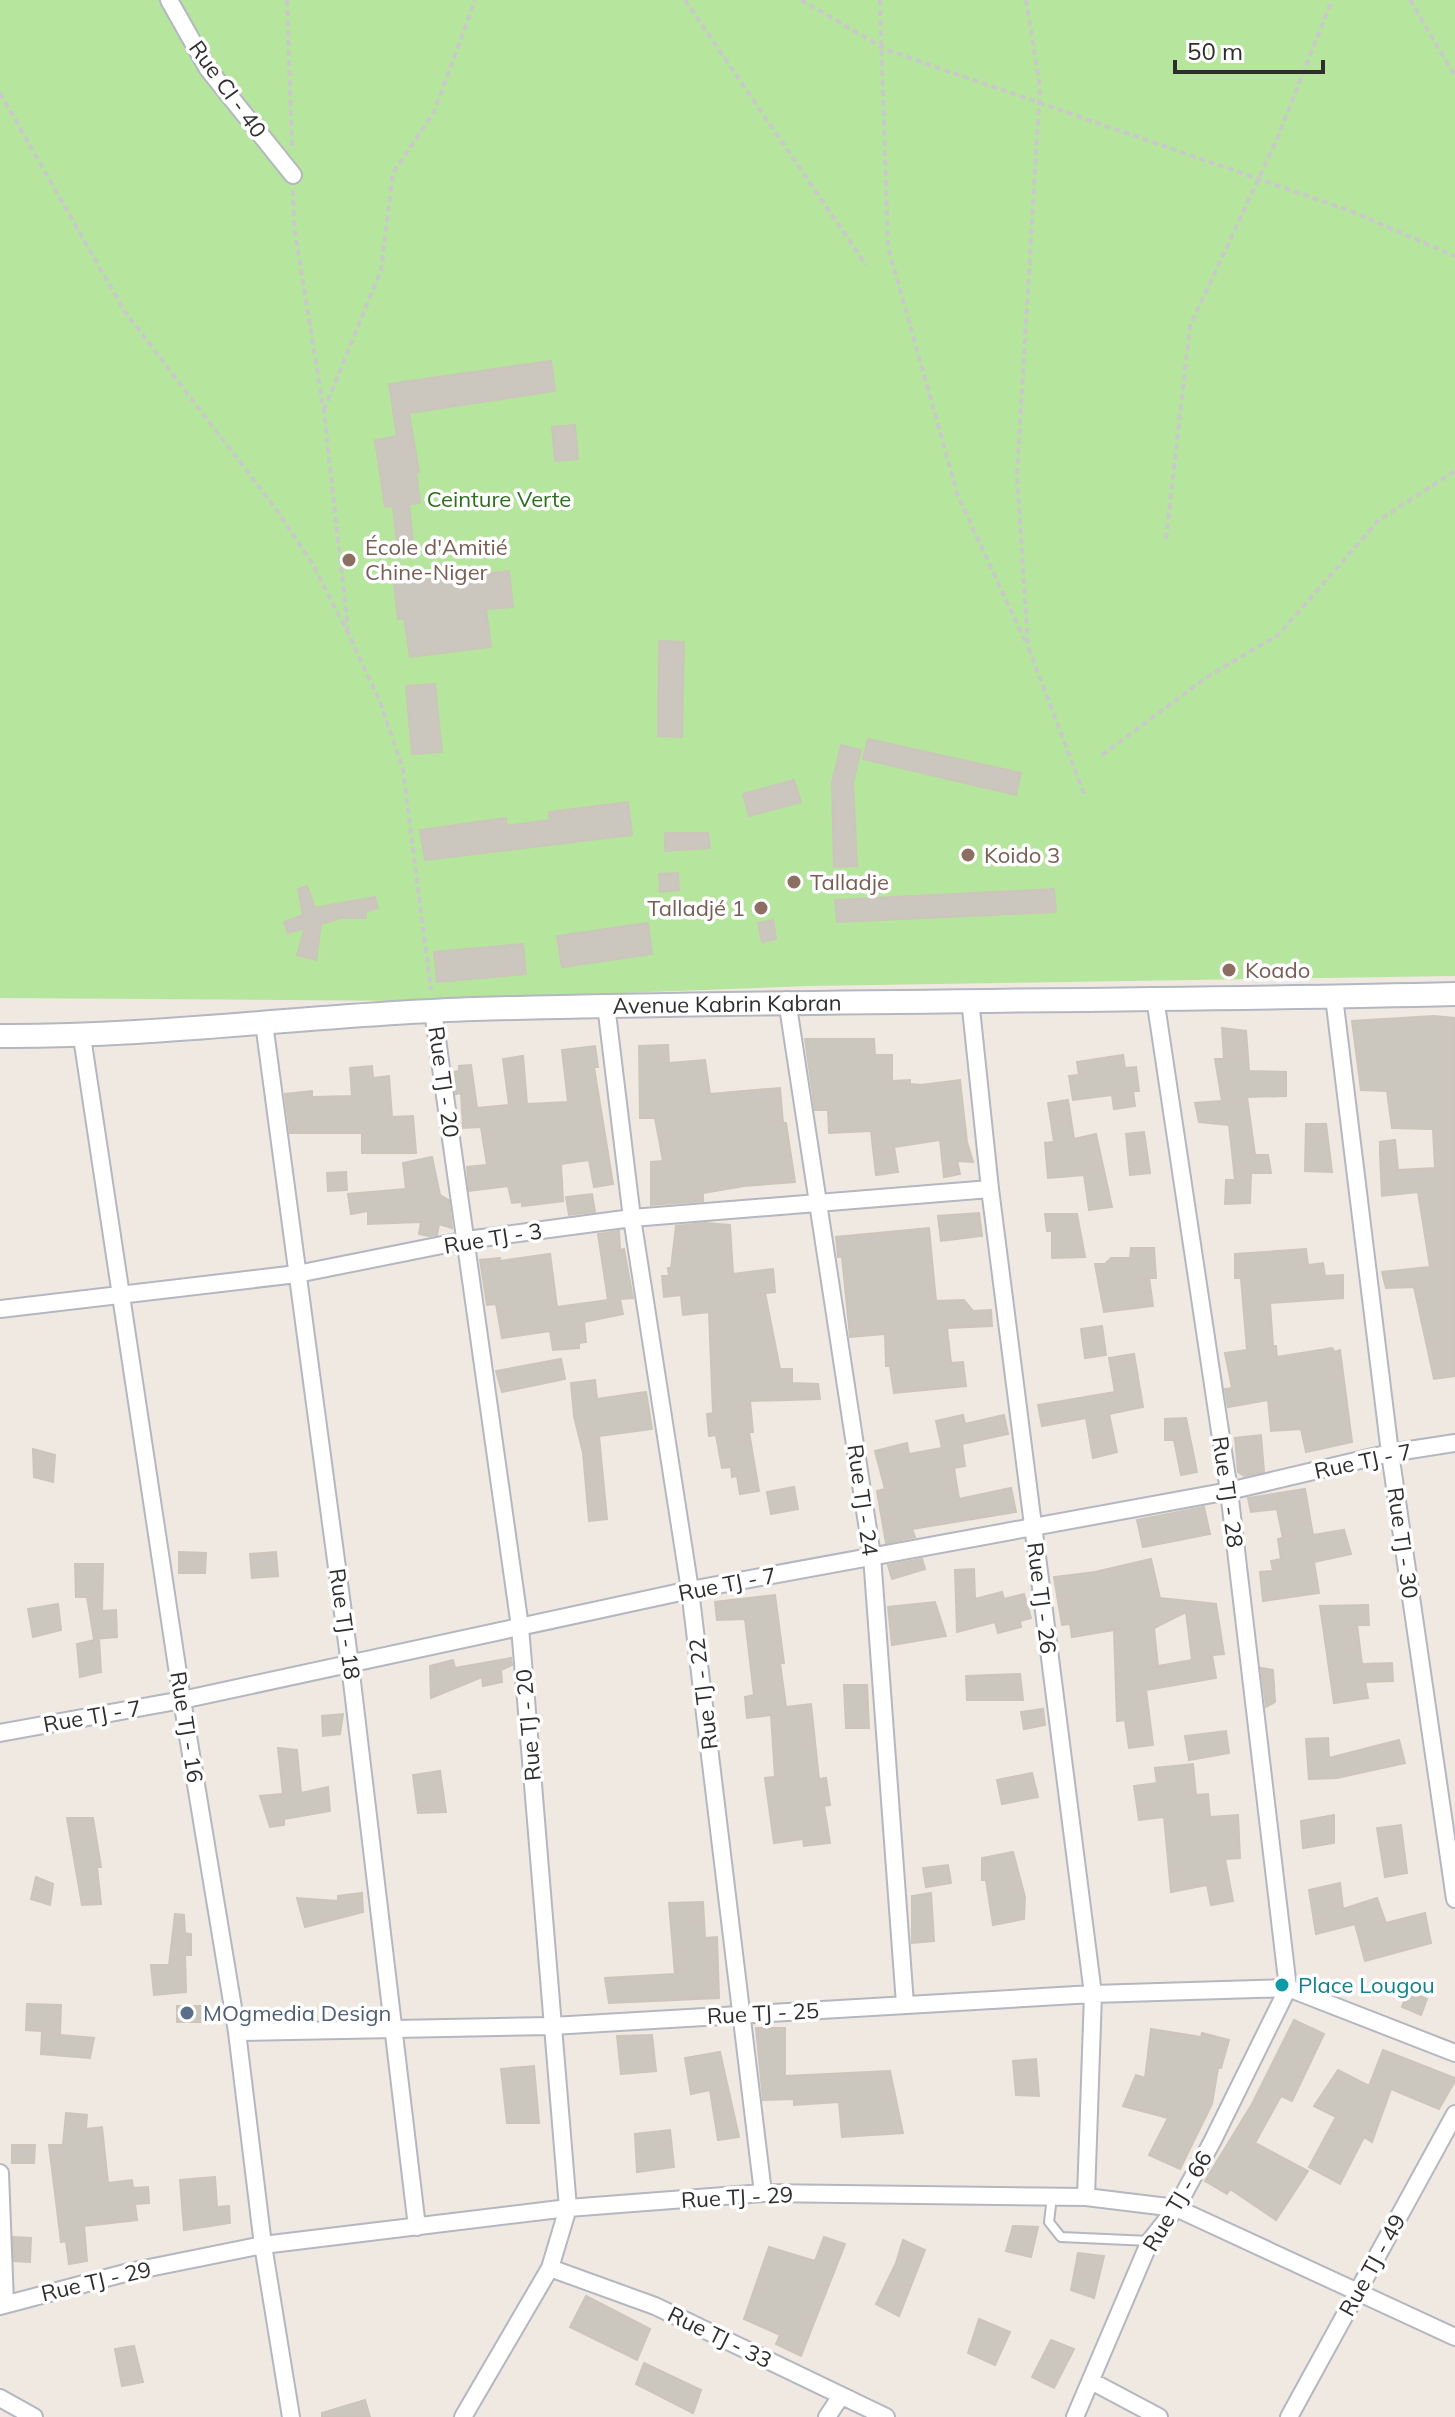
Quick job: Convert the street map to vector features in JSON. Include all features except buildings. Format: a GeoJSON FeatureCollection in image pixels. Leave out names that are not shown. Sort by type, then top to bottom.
{"type":"FeatureCollection","features":[{"type":"Feature","properties":{"kind":"street","name":"Rue CI - 40"},"geometry":{"type":"LineString","coordinates":[[169,0],[208,69],[293,175]]}},
{"type":"Feature","properties":{"kind":"street","name":"Avenue Kabrin Kabran"},"geometry":{"type":"LineString","coordinates":[[0,1036],[82,1037],[433,1011],[606,1005],[787,1000],[1455,994]]}},
{"type":"Feature","properties":{"kind":"street","name":"Rue TJ - 30"},"geometry":{"type":"LineString","coordinates":[[1334,997],[1390,1453],[1455,1899]]}},
{"type":"Feature","properties":{"kind":"street","name":"Rue TJ - 28"},"geometry":{"type":"LineString","coordinates":[[1155,998],[1229,1491],[1288,1988]]}},
{"type":"Feature","properties":{"kind":"street","name":"Rue TJ - 26"},"geometry":{"type":"LineString","coordinates":[[970,999],[990,1189],[1093,1994],[1086,2197]]}},
{"type":"Feature","properties":{"kind":"street","name":"Rue TJ - 24"},"geometry":{"type":"LineString","coordinates":[[787,1000],[872,1556],[905,2004]]}},
{"type":"Feature","properties":{"kind":"street","name":"Rue TJ - 22"},"geometry":{"type":"LineString","coordinates":[[606,1005],[632,1218],[690,1590],[763,2193]]}},
{"type":"Feature","properties":{"kind":"street","name":"Rue TJ - 20"},"geometry":{"type":"LineString","coordinates":[[433,1011],[520,1627],[568,2208],[550,2268],[463,2417]]}},
{"type":"Feature","properties":{"kind":"street","name":"Rue TJ - 18"},"geometry":{"type":"LineString","coordinates":[[264,1023],[350,1665],[417,2227]]}},
{"type":"Feature","properties":{"kind":"street","name":"Rue TJ - 16"},"geometry":{"type":"LineString","coordinates":[[82,1037],[182,1700],[237,2032],[263,2245],[291,2417]]}},
{"type":"Feature","properties":{"kind":"street","name":"Rue TJ - 3"},"geometry":{"type":"LineString","coordinates":[[0,1309],[122,1292],[297,1274],[467,1240],[632,1218],[990,1189]]}},
{"type":"Feature","properties":{"kind":"street","name":"Rue TJ - 7"},"geometry":{"type":"LineString","coordinates":[[0,1733],[182,1700],[690,1590],[1229,1491],[1390,1453],[1455,1443]]}},
{"type":"Feature","properties":{"kind":"street","name":"Rue TJ - 25"},"geometry":{"type":"LineString","coordinates":[[237,2032],[552,2026],[1093,1994],[1288,1988]]}},
{"type":"Feature","properties":{"kind":"street"},"geometry":{"type":"LineString","coordinates":[[1288,1988],[1455,2053]]}},
{"type":"Feature","properties":{"kind":"street","name":"Rue TJ - 66"},"geometry":{"type":"LineString","coordinates":[[1075,2417],[1093,2382],[1150,2241],[1176,2208],[1247,2075],[1288,1988]]}},
{"type":"Feature","properties":{"kind":"street","name":"Rue TJ - 49"},"geometry":{"type":"LineString","coordinates":[[1289,2417],[1455,2114]]}},
{"type":"Feature","properties":{"kind":"street"},"geometry":{"type":"LineString","coordinates":[[0,2173],[2,2305]]}},
{"type":"Feature","properties":{"kind":"street","name":"Rue TJ - 29"},"geometry":{"type":"LineString","coordinates":[[2,2305],[129,2272],[263,2245],[568,2208],[763,2193],[1086,2197],[1176,2208],[1357,2289],[1455,2337]]}},
{"type":"Feature","properties":{"kind":"street","name":"Rue TJ - 33"},"geometry":{"type":"LineString","coordinates":[[550,2268],[655,2306],[886,2417]]}},
{"type":"Feature","properties":{"kind":"street"},"geometry":{"type":"LineString","coordinates":[[1093,2382],[1159,2417]]}},
{"type":"Feature","properties":{"kind":"street"},"geometry":{"type":"LineString","coordinates":[[827,2417],[841,2396]]}},
{"type":"Feature","properties":{"kind":"street"},"geometry":{"type":"LineString","coordinates":[[0,2398],[34,2417]]}},
{"type":"Feature","properties":{"kind":"lane"},"geometry":{"type":"LineString","coordinates":[[1052,2197],[1049,2222],[1061,2237],[1150,2241]]}},
{"type":"Feature","properties":{"kind":"path"},"geometry":{"type":"LineString","coordinates":[[287,0],[294,226],[324,412],[348,633]]}},
{"type":"Feature","properties":{"kind":"path"},"geometry":{"type":"LineString","coordinates":[[324,412],[381,270],[393,173],[434,112],[475,0]]}},
{"type":"Feature","properties":{"kind":"path"},"geometry":{"type":"LineString","coordinates":[[685,0],[866,265]]}},
{"type":"Feature","properties":{"kind":"path"},"geometry":{"type":"LineString","coordinates":[[801,0],[882,47],[1348,210],[1455,256]]}},
{"type":"Feature","properties":{"kind":"path"},"geometry":{"type":"LineString","coordinates":[[880,0],[888,247],[958,496],[1028,646],[1084,794]]}},
{"type":"Feature","properties":{"kind":"path"},"geometry":{"type":"LineString","coordinates":[[1026,0],[1040,87],[1017,475],[1028,646]]}},
{"type":"Feature","properties":{"kind":"path"},"geometry":{"type":"LineString","coordinates":[[1166,539],[1190,326],[1258,179],[1332,0]]}},
{"type":"Feature","properties":{"kind":"path"},"geometry":{"type":"LineString","coordinates":[[1410,0],[1455,76]]}},
{"type":"Feature","properties":{"kind":"path"},"geometry":{"type":"LineString","coordinates":[[0,93],[125,312],[276,509],[312,563],[348,633],[381,704],[403,770],[433,1011]]}},
{"type":"Feature","properties":{"kind":"path"},"geometry":{"type":"LineString","coordinates":[[1102,755],[1210,675],[1278,635],[1379,520],[1455,471]]}},
{"type":"Feature","properties":{"kind":"green space","name":"Ceinture Verte"},"geometry":{"type":"Polygon","coordinates":[[[0,0],[1455,0],[1455,976],[808,986],[412,1001],[0,998],[0,0]]]}},
{"type":"Feature","properties":{"kind":"place","name":"École d'Amitié Chine-Niger"},"geometry":{"type":"Point","coordinates":[349,560]}},
{"type":"Feature","properties":{"kind":"place","name":"Koido 3"},"geometry":{"type":"Point","coordinates":[968,855]}},
{"type":"Feature","properties":{"kind":"place","name":"Talladje"},"geometry":{"type":"Point","coordinates":[794,882]}},
{"type":"Feature","properties":{"kind":"place","name":"Talladjé 1"},"geometry":{"type":"Point","coordinates":[761,908]}},
{"type":"Feature","properties":{"kind":"place","name":"Koado"},"geometry":{"type":"Point","coordinates":[1229,970]}},
{"type":"Feature","properties":{"kind":"place","name":"Place Lougou"},"geometry":{"type":"Point","coordinates":[1282,1985]}},
{"type":"Feature","properties":{"kind":"place","name":"MOgmedia Design"},"geometry":{"type":"Point","coordinates":[187,2013]}}]}
